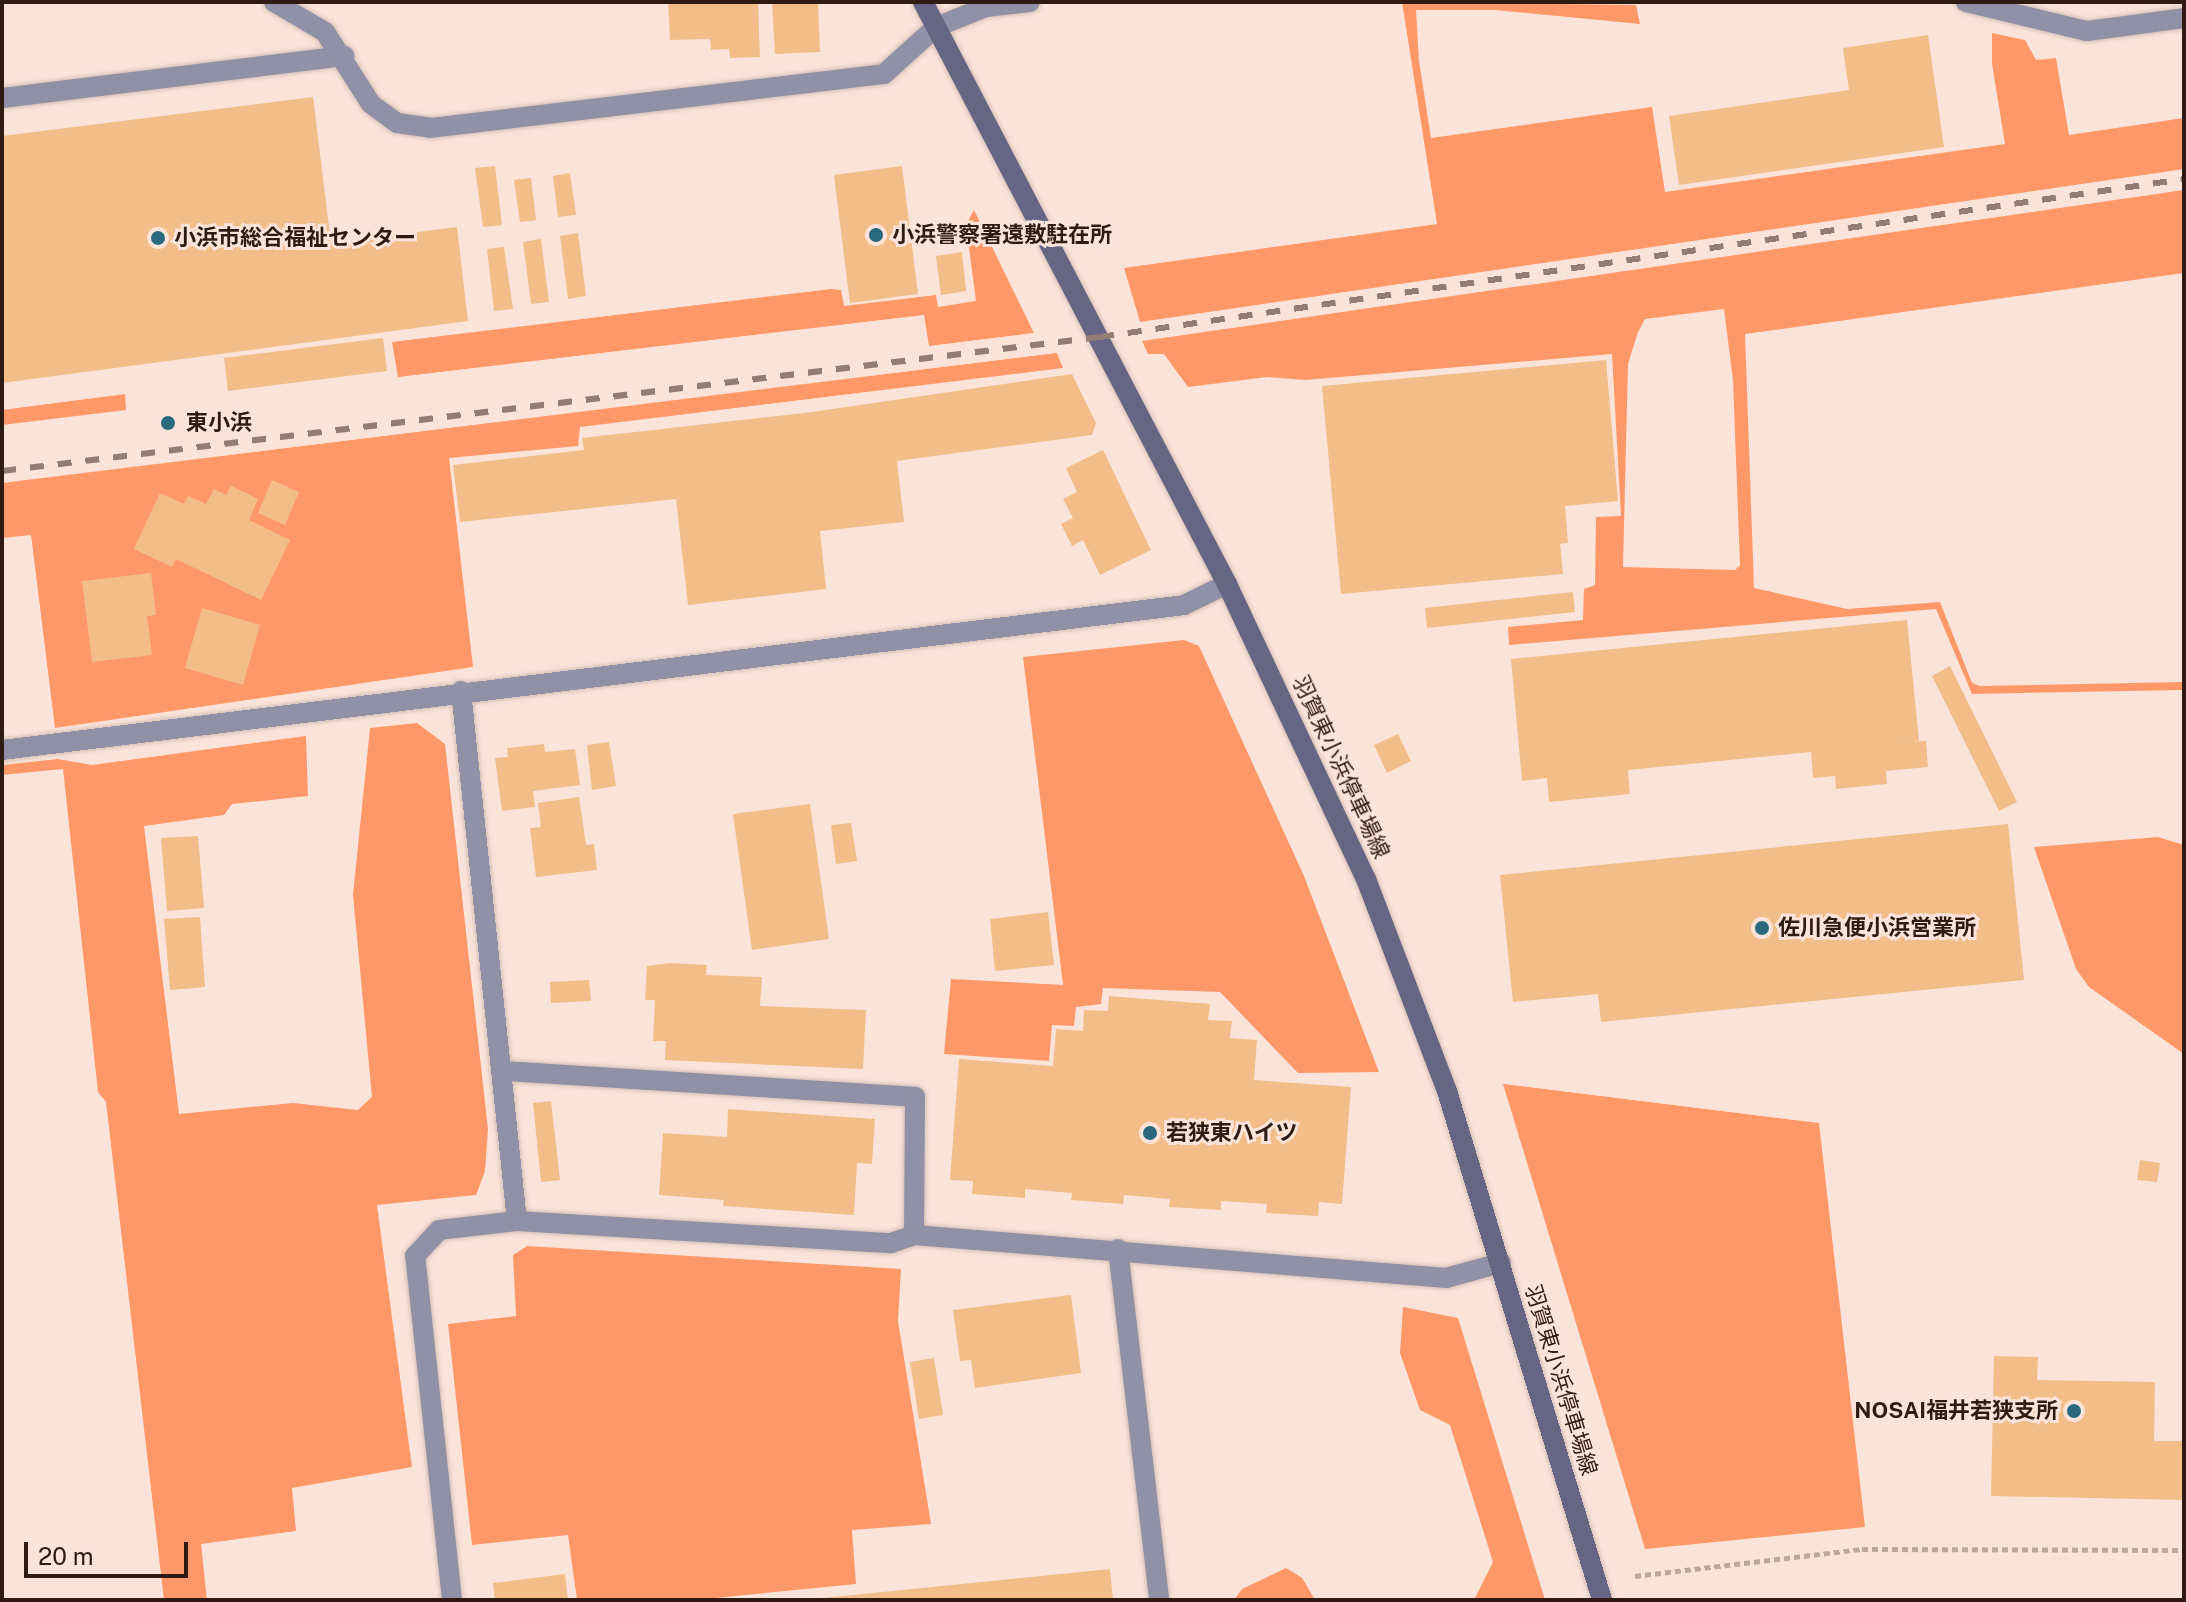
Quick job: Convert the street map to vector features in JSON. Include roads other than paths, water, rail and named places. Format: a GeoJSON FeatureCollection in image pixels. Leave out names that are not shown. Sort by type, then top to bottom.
{"type":"FeatureCollection","features":[{"type":"Feature","properties":{"kind":"main road","name":"羽賀東小浜停車場線"},"geometry":{"type":"LineString","coordinates":[[923,2],[1227,584],[1366,879],[1442,1078],[1600,1594]]}},
{"type":"Feature","properties":{"kind":"street"},"geometry":{"type":"LineString","coordinates":[[274,2],[325,32],[344,56],[371,104],[397,123],[431,128],[884,74],[936,27],[986,7],[1030,2]]}},
{"type":"Feature","properties":{"kind":"street"},"geometry":{"type":"LineString","coordinates":[[1966,2],[2087,31],[2184,18]]}},
{"type":"Feature","properties":{"kind":"street"},"geometry":{"type":"LineString","coordinates":[[2,98],[344,56]]}},
{"type":"Feature","properties":{"kind":"street"},"geometry":{"type":"LineString","coordinates":[[2,750],[461,691],[1184,605],[1227,584]]}},
{"type":"Feature","properties":{"kind":"street"},"geometry":{"type":"LineString","coordinates":[[461,691],[505,1071],[517,1221]]}},
{"type":"Feature","properties":{"kind":"street"},"geometry":{"type":"LineString","coordinates":[[505,1071],[915,1097],[914,1235]]}},
{"type":"Feature","properties":{"kind":"street"},"geometry":{"type":"LineString","coordinates":[[452,1600],[415,1256],[439,1230],[517,1221],[891,1243],[914,1235],[1118,1249],[1446,1278],[1501,1263]]}},
{"type":"Feature","properties":{"kind":"street"},"geometry":{"type":"LineString","coordinates":[[1118,1249],[1159,1600]]}},
{"type":"Feature","properties":{"kind":"railway"},"geometry":{"type":"LineString","coordinates":[[2,471],[1100,337],[2184,179]]}},
{"type":"Feature","properties":{"kind":"place","name":"小浜警察署遠敷駐在所"},"geometry":{"type":"Point","coordinates":[876,235]}},
{"type":"Feature","properties":{"kind":"place","name":"小浜市総合福祉センター"},"geometry":{"type":"Point","coordinates":[158,238]}},
{"type":"Feature","properties":{"kind":"place","name":"東小浜"},"geometry":{"type":"Point","coordinates":[168,423]}},
{"type":"Feature","properties":{"kind":"place","name":"佐川急便小浜営業所"},"geometry":{"type":"Point","coordinates":[1762,928]}},
{"type":"Feature","properties":{"kind":"place","name":"若狭東ハイツ"},"geometry":{"type":"Point","coordinates":[1150,1133]}},
{"type":"Feature","properties":{"kind":"place","name":"NOSAI福井若狭支所"},"geometry":{"type":"Point","coordinates":[2074,1411]}}]}
